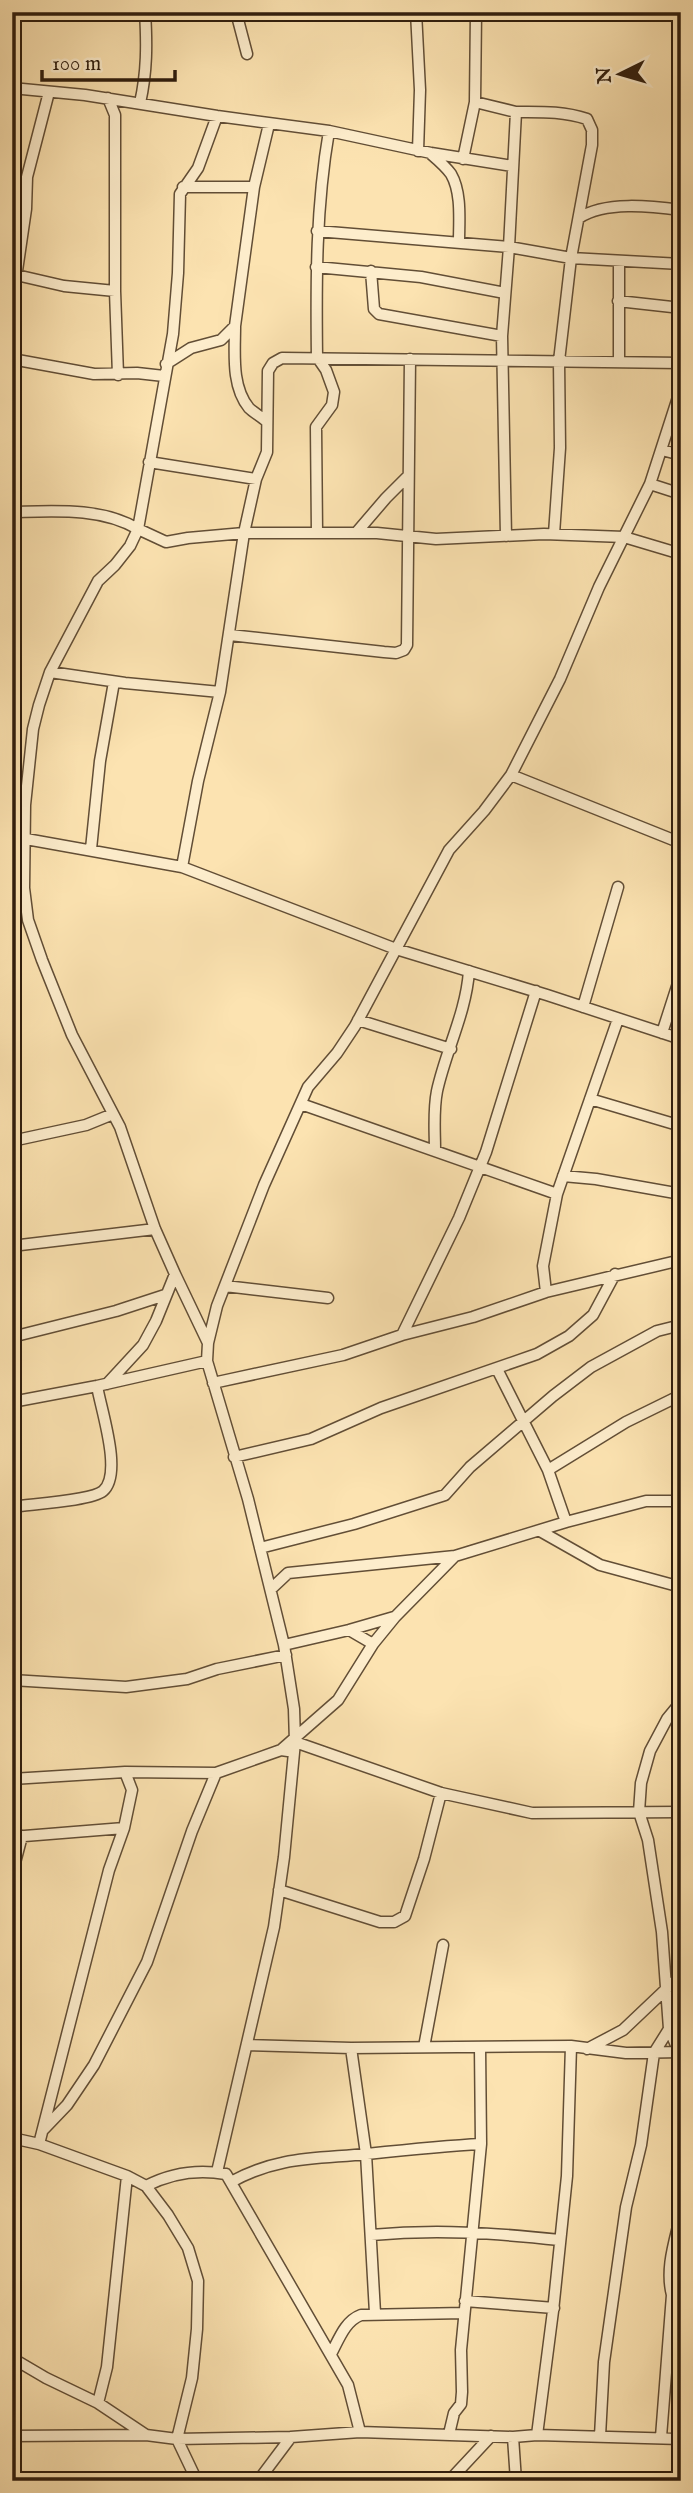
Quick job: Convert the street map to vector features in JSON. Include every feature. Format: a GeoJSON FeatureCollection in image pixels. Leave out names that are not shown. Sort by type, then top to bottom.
{"type":"FeatureCollection","features":[{"type":"Feature","properties":{"kind":"street"},"geometry":{"type":"LineString","coordinates":[[140,103],[146,78],[145,12]]}},
{"type":"Feature","properties":{"kind":"street"},"geometry":{"type":"LineString","coordinates":[[236,12],[247,54]]}},
{"type":"Feature","properties":{"kind":"street"},"geometry":{"type":"LineString","coordinates":[[415,12],[420,90],[418,151]]}},
{"type":"Feature","properties":{"kind":"street"},"geometry":{"type":"LineString","coordinates":[[463,159],[475,102],[476,12]]}},
{"type":"Feature","properties":{"kind":"street"},"geometry":{"type":"LineString","coordinates":[[12,88],[108,98],[329,131],[418,151],[512,166]]}},
{"type":"Feature","properties":{"kind":"street"},"geometry":{"type":"LineString","coordinates":[[12,305],[14,275],[26,209],[27,177],[49,92]]}},
{"type":"Feature","properties":{"kind":"street"},"geometry":{"type":"LineString","coordinates":[[108,98],[115,115],[118,375]]}},
{"type":"Feature","properties":{"kind":"street"},"geometry":{"type":"LineString","coordinates":[[115,115],[127,101]]}},
{"type":"Feature","properties":{"kind":"street"},"geometry":{"type":"LineString","coordinates":[[475,102],[516,112],[553,111],[587,119],[593,130],[571,258],[559,361],[560,448],[554,534]]}},
{"type":"Feature","properties":{"kind":"street"},"geometry":{"type":"LineString","coordinates":[[506,536],[502,336],[516,112]]}},
{"type":"Feature","properties":{"kind":"street"},"geometry":{"type":"LineString","coordinates":[[208,1343],[155,1229],[120,1127],[72,1035],[29,920],[24,888],[25,805],[33,729],[50,672],[98,581],[130,546],[138,529],[173,334],[180,194],[198,167],[217,116]]}},
{"type":"Feature","properties":{"kind":"street"},"geometry":{"type":"LineString","coordinates":[[267,422],[250,409],[241,394],[235,373],[234,326],[254,187],[269,124]]}},
{"type":"Feature","properties":{"kind":"street"},"geometry":{"type":"LineString","coordinates":[[317,533],[316,427],[332,405],[334,392],[326,369],[317,357],[317,232],[320,178],[329,131]]}},
{"type":"Feature","properties":{"kind":"street"},"geometry":{"type":"LineString","coordinates":[[431,153],[455,182],[458,194],[459,242]]}},
{"type":"Feature","properties":{"kind":"street"},"geometry":{"type":"LineString","coordinates":[[183,187],[254,187]]}},
{"type":"Feature","properties":{"kind":"street"},"geometry":{"type":"LineString","coordinates":[[579,218],[591,210],[606,207],[681,210]]}},
{"type":"Feature","properties":{"kind":"street"},"geometry":{"type":"LineString","coordinates":[[317,232],[509,247],[571,258],[681,264]]}},
{"type":"Feature","properties":{"kind":"street"},"geometry":{"type":"LineString","coordinates":[[619,261],[619,362]]}},
{"type":"Feature","properties":{"kind":"street"},"geometry":{"type":"LineString","coordinates":[[316,267],[421,277],[505,292]]}},
{"type":"Feature","properties":{"kind":"street"},"geometry":{"type":"LineString","coordinates":[[371,271],[374,309],[379,314],[502,336]]}},
{"type":"Feature","properties":{"kind":"street"},"geometry":{"type":"LineString","coordinates":[[14,275],[64,286],[115,291]]}},
{"type":"Feature","properties":{"kind":"street"},"geometry":{"type":"LineString","coordinates":[[618,301],[681,308]]}},
{"type":"Feature","properties":{"kind":"street"},"geometry":{"type":"LineString","coordinates":[[166,364],[191,348],[220,340],[234,326]]}},
{"type":"Feature","properties":{"kind":"street"},"geometry":{"type":"LineString","coordinates":[[182,867],[198,781],[220,692],[244,533],[256,480],[267,452],[268,371],[273,363],[282,358],[317,357],[681,363]]}},
{"type":"Feature","properties":{"kind":"street"},"geometry":{"type":"LineString","coordinates":[[12,359],[94,374],[137,373],[164,376]]}},
{"type":"Feature","properties":{"kind":"street"},"geometry":{"type":"LineString","coordinates":[[230,635],[396,653],[404,650],[407,645],[406,536],[410,359]]}},
{"type":"Feature","properties":{"kind":"street"},"geometry":{"type":"LineString","coordinates":[[217,2172],[274,1927],[295,1744],[294,1709],[285,1650],[271,1589],[207,1361],[208,1343],[217,1306],[264,1185],[308,1087],[337,1053],[358,1020],[449,850],[484,811],[511,775],[560,679],[650,484],[681,388]]}},
{"type":"Feature","properties":{"kind":"street"},"geometry":{"type":"LineString","coordinates":[[662,450],[681,455]]}},
{"type":"Feature","properties":{"kind":"street"},"geometry":{"type":"LineString","coordinates":[[149,462],[256,480]]}},
{"type":"Feature","properties":{"kind":"street"},"geometry":{"type":"LineString","coordinates":[[356,533],[408,476]]}},
{"type":"Feature","properties":{"kind":"street"},"geometry":{"type":"LineString","coordinates":[[650,484],[681,494]]}},
{"type":"Feature","properties":{"kind":"street"},"geometry":{"type":"LineString","coordinates":[[12,512],[102,515],[121,519],[166,542],[244,533],[356,533],[436,539],[554,534],[624,537],[681,554]]}},
{"type":"Feature","properties":{"kind":"street"},"geometry":{"type":"LineString","coordinates":[[50,672],[114,682],[220,692]]}},
{"type":"Feature","properties":{"kind":"street"},"geometry":{"type":"LineString","coordinates":[[91,849],[100,761],[114,682]]}},
{"type":"Feature","properties":{"kind":"street"},"geometry":{"type":"LineString","coordinates":[[511,775],[681,843]]}},
{"type":"Feature","properties":{"kind":"street"},"geometry":{"type":"LineString","coordinates":[[12,820],[26,839],[182,867],[332,927],[681,1039]]}},
{"type":"Feature","properties":{"kind":"street"},"geometry":{"type":"LineString","coordinates":[[583,1007],[618,887]]}},
{"type":"Feature","properties":{"kind":"street"},"geometry":{"type":"LineString","coordinates":[[435,1151],[436,1099],[464,1010],[469,971]]}},
{"type":"Feature","properties":{"kind":"street"},"geometry":{"type":"LineString","coordinates":[[662,1033],[681,974]]}},
{"type":"Feature","properties":{"kind":"street"},"geometry":{"type":"LineString","coordinates":[[402,1335],[459,1218],[480,1165],[536,991]]}},
{"type":"Feature","properties":{"kind":"street"},"geometry":{"type":"LineString","coordinates":[[546,1292],[543,1266],[557,1194],[618,1019]]}},
{"type":"Feature","properties":{"kind":"street"},"geometry":{"type":"LineString","coordinates":[[358,1020],[451,1049]]}},
{"type":"Feature","properties":{"kind":"street"},"geometry":{"type":"LineString","coordinates":[[590,1098],[678,1126],[681,1106]]}},
{"type":"Feature","properties":{"kind":"street"},"geometry":{"type":"LineString","coordinates":[[301,1104],[557,1194]]}},
{"type":"Feature","properties":{"kind":"street"},"geometry":{"type":"LineString","coordinates":[[12,1141],[86,1125],[113,1114]]}},
{"type":"Feature","properties":{"kind":"street"},"geometry":{"type":"LineString","coordinates":[[563,1177],[596,1179],[681,1194]]}},
{"type":"Feature","properties":{"kind":"street"},"geometry":{"type":"LineString","coordinates":[[12,1246],[155,1229]]}},
{"type":"Feature","properties":{"kind":"street"},"geometry":{"type":"LineString","coordinates":[[213,1383],[343,1355],[546,1292],[681,1260]]}},
{"type":"Feature","properties":{"kind":"street"},"geometry":{"type":"LineString","coordinates":[[102,1385],[143,1345],[175,1274]]}},
{"type":"Feature","properties":{"kind":"street"},"geometry":{"type":"LineString","coordinates":[[234,1457],[311,1439],[381,1408],[537,1354],[569,1336],[593,1315],[615,1274]]}},
{"type":"Feature","properties":{"kind":"street"},"geometry":{"type":"LineString","coordinates":[[225,1286],[328,1298]]}},
{"type":"Feature","properties":{"kind":"street"},"geometry":{"type":"LineString","coordinates":[[12,1338],[116,1311],[165,1295]]}},
{"type":"Feature","properties":{"kind":"street"},"geometry":{"type":"LineString","coordinates":[[260,1548],[329,1531],[445,1495],[470,1467],[552,1396],[591,1367],[657,1331],[681,1325]]}},
{"type":"Feature","properties":{"kind":"street"},"geometry":{"type":"LineString","coordinates":[[12,1402],[207,1361]]}},
{"type":"Feature","properties":{"kind":"street"},"geometry":{"type":"LineString","coordinates":[[497,1369],[548,1469],[566,1522]]}},
{"type":"Feature","properties":{"kind":"street"},"geometry":{"type":"LineString","coordinates":[[12,1507],[87,1497],[102,1492],[111,1481],[112,1466],[102,1385]]}},
{"type":"Feature","properties":{"kind":"street"},"geometry":{"type":"LineString","coordinates":[[548,1469],[626,1423],[681,1395]]}},
{"type":"Feature","properties":{"kind":"street"},"geometry":{"type":"LineString","coordinates":[[267,1576],[455,1556],[646,1501],[678,1501],[681,1490]]}},
{"type":"Feature","properties":{"kind":"street"},"geometry":{"type":"LineString","coordinates":[[540,1531],[600,1565],[681,1587]]}},
{"type":"Feature","properties":{"kind":"street"},"geometry":{"type":"LineString","coordinates":[[12,1779],[125,1772],[216,1773],[295,1744],[338,1700],[373,1644],[395,1617],[455,1556]]}},
{"type":"Feature","properties":{"kind":"street"},"geometry":{"type":"LineString","coordinates":[[271,1589],[288,1573]]}},
{"type":"Feature","properties":{"kind":"street"},"geometry":{"type":"LineString","coordinates":[[12,1680],[126,1688],[187,1679],[395,1617]]}},
{"type":"Feature","properties":{"kind":"street"},"geometry":{"type":"LineString","coordinates":[[349,1630],[373,1644]]}},
{"type":"Feature","properties":{"kind":"street"},"geometry":{"type":"LineString","coordinates":[[247,2045],[351,2048],[571,2046],[626,2053],[680,2052],[669,2029],[656,1887],[648,1840],[639,1812],[641,1783],[650,1751],[667,1719],[681,1702]]}},
{"type":"Feature","properties":{"kind":"street"},"geometry":{"type":"LineString","coordinates":[[295,1744],[441,1793],[532,1813],[681,1812]]}},
{"type":"Feature","properties":{"kind":"street"},"geometry":{"type":"LineString","coordinates":[[125,1772],[132,1790]]}},
{"type":"Feature","properties":{"kind":"street"},"geometry":{"type":"LineString","coordinates":[[39,2144],[132,1790],[146,1772]]}},
{"type":"Feature","properties":{"kind":"street"},"geometry":{"type":"LineString","coordinates":[[44,2129],[66,2105],[94,2064],[147,1962],[192,1830],[216,1773]]}},
{"type":"Feature","properties":{"kind":"street"},"geometry":{"type":"LineString","coordinates":[[279,1890],[380,1923],[394,1923],[405,1916],[424,1859],[441,1793]]}},
{"type":"Feature","properties":{"kind":"street"},"geometry":{"type":"LineString","coordinates":[[12,1874],[17,1837],[124,1828]]}},
{"type":"Feature","properties":{"kind":"street"},"geometry":{"type":"LineString","coordinates":[[424,2048],[443,1945]]}},
{"type":"Feature","properties":{"kind":"street"},"geometry":{"type":"LineString","coordinates":[[587,2049],[623,2030],[666,1986],[681,1975]]}},
{"type":"Feature","properties":{"kind":"street"},"geometry":{"type":"LineString","coordinates":[[600,2436],[604,2362],[626,2207],[641,2145],[654,2053],[669,2029]]}},
{"type":"Feature","properties":{"kind":"street"},"geometry":{"type":"LineString","coordinates":[[537,2435],[554,2308],[566,2176],[571,2046]]}},
{"type":"Feature","properties":{"kind":"street"},"geometry":{"type":"LineString","coordinates":[[449,2434],[462,2392],[461,2350],[481,2144],[480,2047]]}},
{"type":"Feature","properties":{"kind":"street"},"geometry":{"type":"LineString","coordinates":[[351,2048],[366,2154],[375,2313]]}},
{"type":"Feature","properties":{"kind":"street"},"geometry":{"type":"LineString","coordinates":[[12,2138],[39,2144],[127,2176],[145,2186],[188,2248],[198,2281],[192,2378],[177,2438],[197,2481]]}},
{"type":"Feature","properties":{"kind":"street"},"geometry":{"type":"LineString","coordinates":[[231,2182],[254,2169],[289,2160],[431,2146],[481,2144]]}},
{"type":"Feature","properties":{"kind":"street"},"geometry":{"type":"LineString","coordinates":[[145,2186],[180,2173],[226,2174],[348,2385],[360,2432]]}},
{"type":"Feature","properties":{"kind":"street"},"geometry":{"type":"LineString","coordinates":[[98,2403],[107,2367],[127,2176]]}},
{"type":"Feature","properties":{"kind":"street"},"geometry":{"type":"LineString","coordinates":[[661,2437],[671,2295],[669,2283],[681,2214]]}},
{"type":"Feature","properties":{"kind":"street"},"geometry":{"type":"LineString","coordinates":[[371,2235],[410,2231],[472,2231],[560,2240]]}},
{"type":"Feature","properties":{"kind":"street"},"geometry":{"type":"LineString","coordinates":[[466,2301],[554,2308]]}},
{"type":"Feature","properties":{"kind":"street"},"geometry":{"type":"LineString","coordinates":[[331,2354],[352,2318],[375,2313],[464,2313]]}},
{"type":"Feature","properties":{"kind":"street"},"geometry":{"type":"LineString","coordinates":[[12,2357],[46,2378],[98,2403],[146,2435]]}},
{"type":"Feature","properties":{"kind":"street"},"geometry":{"type":"LineString","coordinates":[[667,2362],[681,2365]]}},
{"type":"Feature","properties":{"kind":"street"},"geometry":{"type":"LineString","coordinates":[[12,2436],[291,2437],[360,2432],[681,2439]]}},
{"type":"Feature","properties":{"kind":"street"},"geometry":{"type":"LineString","coordinates":[[449,2481],[491,2436]]}},
{"type":"Feature","properties":{"kind":"street"},"geometry":{"type":"LineString","coordinates":[[258,2481],[291,2437]]}},
{"type":"Feature","properties":{"kind":"street"},"geometry":{"type":"LineString","coordinates":[[513,2437],[516,2481]]}}]}
